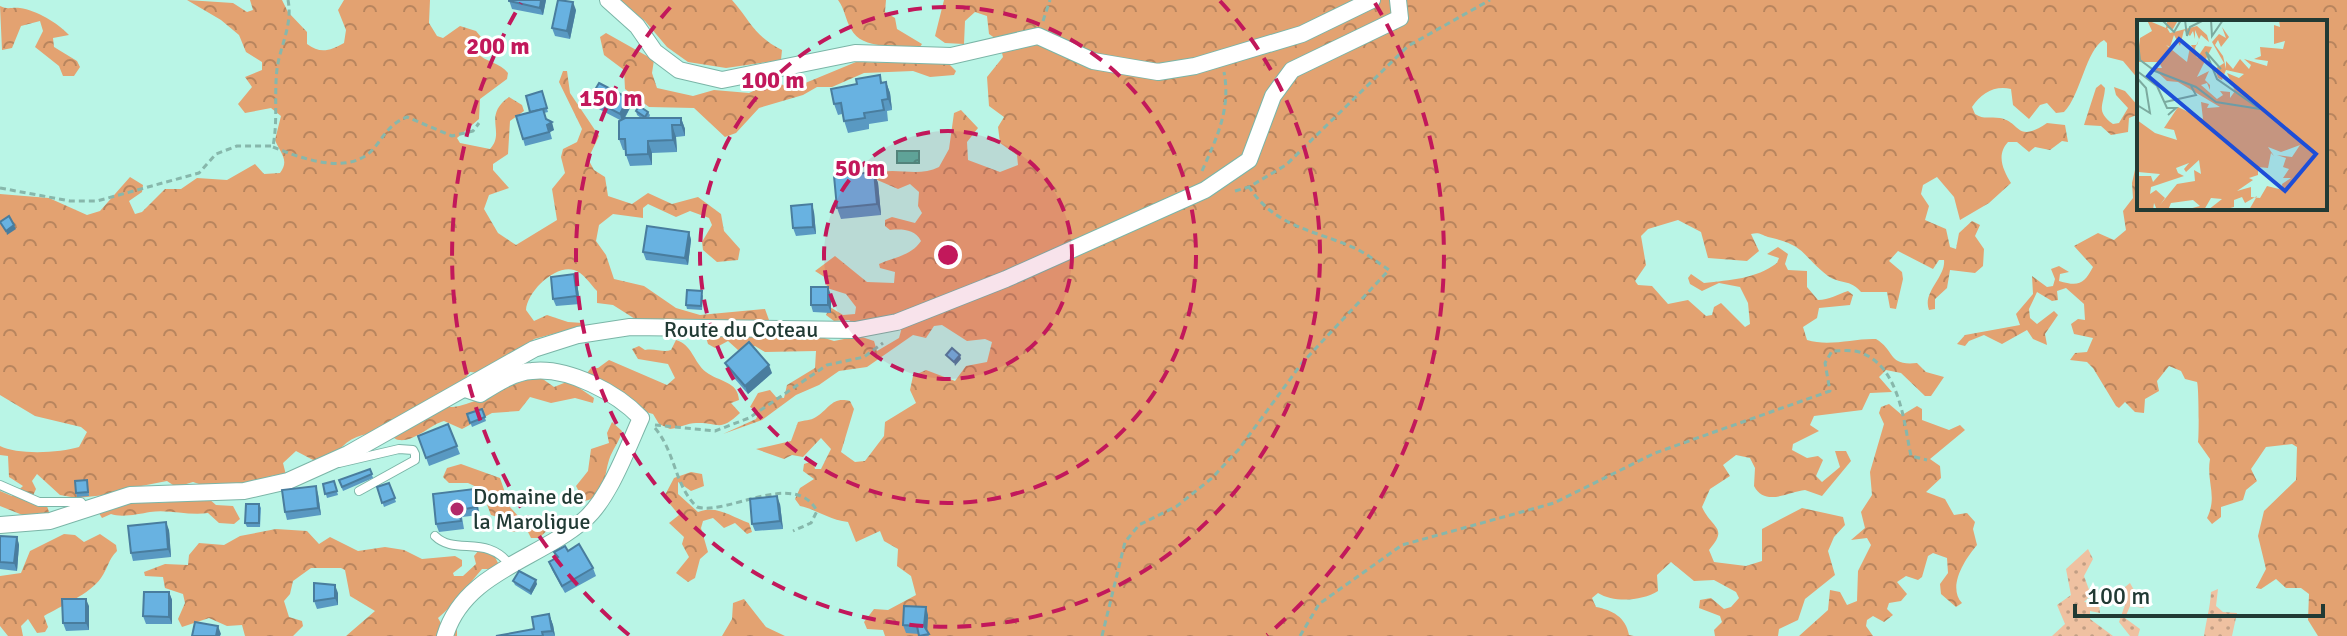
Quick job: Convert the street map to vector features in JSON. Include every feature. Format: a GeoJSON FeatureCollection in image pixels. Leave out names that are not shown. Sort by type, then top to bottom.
{"type":"FeatureCollection","features":[{"type":"Feature","properties":{"kind":"street"},"geometry":{"type":"LineString","coordinates":[[608,0],[637,26],[655,52],[679,70],[722,80],[855,53],[951,56],[1038,36],[1093,61],[1158,72],[1195,66],[1302,34],[1372,0]]}},
{"type":"Feature","properties":{"kind":"street","name":"Route du Coteau"},"geometry":{"type":"LineString","coordinates":[[0,525],[50,521],[130,495],[267,487],[336,461],[534,349],[567,338],[613,328],[855,330],[897,322],[1006,279],[1205,190],[1249,160],[1273,96],[1292,70],[1400,18],[1398,0]]}},
{"type":"Feature","properties":{"kind":"street"},"geometry":{"type":"LineString","coordinates":[[445,636],[451,615],[479,586],[585,520],[612,481],[641,418],[628,404],[607,391],[559,374],[532,371],[504,379],[480,394],[465,389]]}},
{"type":"Feature","properties":{"kind":"lane"},"geometry":{"type":"LineString","coordinates":[[336,461],[348,463],[399,449],[413,450],[415,460],[359,491]]}},
{"type":"Feature","properties":{"kind":"lane"},"geometry":{"type":"LineString","coordinates":[[0,485],[39,502],[81,502],[85,509]]}},
{"type":"Feature","properties":{"kind":"lane"},"geometry":{"type":"LineString","coordinates":[[435,536],[441,541],[488,547],[510,565]]}},
{"type":"Feature","properties":{"kind":"path"},"geometry":{"type":"LineString","coordinates":[[273,146],[278,120],[277,66],[288,26],[288,0]]}},
{"type":"Feature","properties":{"kind":"path"},"geometry":{"type":"LineString","coordinates":[[1038,36],[1050,0]]}},
{"type":"Feature","properties":{"kind":"path"},"geometry":{"type":"LineString","coordinates":[[1205,190],[1213,196],[1249,187],[1286,165],[1408,46],[1490,0]]}},
{"type":"Feature","properties":{"kind":"path"},"geometry":{"type":"LineString","coordinates":[[1201,172],[1223,122],[1228,92],[1221,56]]}},
{"type":"Feature","properties":{"kind":"path"},"geometry":{"type":"LineString","coordinates":[[0,188],[70,201],[97,201],[199,173],[216,154],[237,146],[273,146],[333,164],[351,163],[363,158],[392,125],[407,117],[452,136],[473,131],[479,123]]}},
{"type":"Feature","properties":{"kind":"path"},"geometry":{"type":"LineString","coordinates":[[1102,636],[1125,542],[1139,525],[1177,506],[1212,478],[1239,449],[1302,363],[1389,270],[1357,249],[1276,218],[1261,206],[1249,187]]}},
{"type":"Feature","properties":{"kind":"path"},"geometry":{"type":"LineString","coordinates":[[793,531],[811,523],[817,511],[803,498],[760,494],[722,507],[697,507],[685,495],[672,453],[653,425],[715,431],[749,418],[827,365],[864,357],[892,336],[898,329],[897,322]]}},
{"type":"Feature","properties":{"kind":"path"},"geometry":{"type":"LineString","coordinates":[[1300,636],[1319,604],[1402,545],[1554,503],[1655,453],[1830,391],[1825,363],[1832,351],[1861,352],[1876,361],[1901,400],[1911,456],[1927,460]]}},
{"type":"Feature","properties":{"kind":"shaded area"},"geometry":{"type":"Polygon","coordinates":[[[2088,549],[2093,559],[2084,576],[2091,595],[2084,602],[2099,604],[2100,613],[2090,611],[2090,619],[2113,636],[2052,636],[2065,624],[2057,605],[2071,595],[2066,569],[2088,549]]]}},
{"type":"Feature","properties":{"kind":"shaded area"},"geometry":{"type":"Polygon","coordinates":[[[2130,583],[2144,608],[2130,606],[2125,618],[2140,629],[2138,636],[2130,636],[2119,622],[2127,599],[2125,587],[2130,583]]]}},
{"type":"Feature","properties":{"kind":"shaded area"},"geometry":{"type":"Polygon","coordinates":[[[2218,589],[2216,606],[2223,612],[2237,613],[2232,636],[2204,636],[2211,592],[2218,589]]]}},
{"type":"Feature","properties":{"kind":"green space"},"geometry":{"type":"Polygon","coordinates":[[[187,0],[233,3],[247,12],[253,10],[250,0],[282,0],[288,12],[307,32],[307,44],[325,50],[344,43],[346,30],[338,10],[344,0],[430,0],[429,23],[437,36],[443,38],[460,26],[476,31],[481,37],[476,52],[508,73],[507,79],[480,99],[479,119],[457,138],[460,143],[490,149],[496,136],[497,111],[509,97],[522,105],[524,111],[510,121],[508,154],[493,164],[493,170],[509,188],[489,195],[484,209],[498,233],[516,245],[557,220],[552,189],[565,173],[561,157],[563,149],[577,142],[582,129],[559,82],[563,71],[567,71],[570,93],[599,136],[588,159],[594,170],[605,177],[608,196],[632,204],[648,193],[672,204],[698,197],[721,214],[724,231],[740,249],[738,260],[717,262],[703,250],[702,242],[712,225],[709,218],[690,211],[676,217],[648,204],[643,208],[643,218],[613,214],[599,225],[596,241],[606,255],[614,279],[644,286],[676,308],[700,315],[765,309],[769,320],[758,329],[758,340],[774,336],[805,340],[818,336],[834,341],[859,336],[874,341],[877,351],[899,338],[902,327],[834,321],[826,315],[830,307],[843,315],[855,314],[856,307],[846,294],[827,288],[826,278],[815,271],[835,256],[867,282],[894,283],[895,272],[880,268],[879,264],[907,253],[921,241],[912,232],[890,230],[885,226],[885,220],[892,217],[915,223],[922,213],[918,206],[919,192],[910,184],[898,189],[875,179],[873,174],[922,172],[939,167],[949,149],[954,113],[961,110],[978,128],[967,142],[968,160],[1000,172],[1018,165],[1017,155],[1000,143],[998,127],[1004,117],[989,106],[987,77],[1003,57],[999,41],[989,34],[987,16],[975,12],[965,21],[964,44],[945,43],[935,36],[944,0],[2347,0],[2347,636],[2318,636],[2308,620],[2309,594],[2301,588],[2286,588],[2276,579],[2261,589],[2256,588],[2266,569],[2258,536],[2264,511],[2296,480],[2297,447],[2292,444],[2266,447],[2251,469],[2257,481],[2246,490],[2243,500],[2221,507],[2221,517],[2212,524],[2207,518],[2212,503],[2210,459],[2198,442],[2197,382],[2185,379],[2181,371],[2169,366],[2157,381],[2159,391],[2145,399],[2144,413],[2135,412],[2125,402],[2119,408],[2116,406],[2087,362],[2070,360],[2075,353],[2087,352],[2093,338],[2074,334],[2071,324],[2078,319],[2085,320],[2084,304],[2066,288],[2057,291],[2058,300],[2052,301],[2037,292],[2029,309],[2030,318],[2037,324],[2054,311],[2058,315],[2045,334],[2047,345],[2033,339],[2027,330],[2002,344],[1984,335],[1965,346],[1957,344],[1965,335],[2020,325],[2016,314],[2033,294],[2032,276],[2047,287],[2053,286],[2055,279],[2051,269],[2059,266],[2069,272],[2060,274],[2059,281],[2076,284],[2087,277],[2093,267],[2074,246],[2098,233],[2114,240],[2126,230],[2123,211],[2133,198],[2132,183],[2137,161],[2137,210],[2327,210],[2327,20],[2137,20],[2137,78],[2123,61],[2107,57],[2107,43],[2104,40],[2093,53],[2064,112],[2056,113],[2047,103],[2040,105],[2029,119],[2013,105],[2011,89],[1999,88],[1984,94],[1972,107],[1975,114],[2007,120],[2024,132],[2047,123],[2065,125],[2068,142],[2062,141],[2050,150],[2035,147],[2029,152],[2017,142],[2008,142],[2002,157],[2003,168],[2011,183],[1989,203],[1960,220],[1954,197],[1937,177],[1923,185],[1921,194],[1929,206],[1925,220],[1946,229],[1950,247],[1956,249],[1959,233],[1972,221],[1980,225],[1975,236],[1984,249],[1983,266],[1975,273],[1950,270],[1947,288],[1935,299],[1935,309],[1929,310],[1929,297],[1942,272],[1944,260],[1939,260],[1933,269],[1898,251],[1889,261],[1902,272],[1896,309],[1890,308],[1887,292],[1861,292],[1853,285],[1836,280],[1797,247],[1781,240],[1751,234],[1759,251],[1747,261],[1708,258],[1701,232],[1678,220],[1648,229],[1641,236],[1646,265],[1635,281],[1638,285],[1652,286],[1668,304],[1688,300],[1706,316],[1712,315],[1714,307],[1721,303],[1745,327],[1750,324],[1748,303],[1740,287],[1719,283],[1702,291],[1690,284],[1688,278],[1691,274],[1704,283],[1752,276],[1777,263],[1779,258],[1767,254],[1778,247],[1788,254],[1785,264],[1788,270],[1807,271],[1807,287],[1818,300],[1848,291],[1853,295],[1850,305],[1819,308],[1817,318],[1803,327],[1807,340],[1824,343],[1876,339],[1896,360],[1917,363],[1926,372],[1944,377],[1931,396],[1925,396],[1901,373],[1886,370],[1879,377],[1892,392],[1870,393],[1862,410],[1814,416],[1810,425],[1819,431],[1793,444],[1792,450],[1807,458],[1818,456],[1823,460],[1816,476],[1822,482],[1840,467],[1835,451],[1846,451],[1851,461],[1822,496],[1805,490],[1777,497],[1764,496],[1754,486],[1755,468],[1750,458],[1736,455],[1723,465],[1730,476],[1710,489],[1702,507],[1718,532],[1709,550],[1714,562],[1746,566],[1762,561],[1762,529],[1802,508],[1843,517],[1845,525],[1834,537],[1828,551],[1835,575],[1805,599],[1798,620],[1779,629],[1778,636],[1715,636],[1714,630],[1722,622],[1720,616],[1699,608],[1700,600],[1711,598],[1724,609],[1731,607],[1739,598],[1736,592],[1714,580],[1694,581],[1671,562],[1657,575],[1658,591],[1636,599],[1620,599],[1598,593],[1592,598],[1596,607],[1613,612],[1621,619],[1629,635],[1634,636],[885,636],[883,630],[867,629],[864,622],[874,609],[888,610],[916,595],[911,576],[897,566],[898,549],[884,541],[880,531],[856,542],[848,522],[800,506],[795,499],[800,488],[814,479],[803,471],[804,464],[813,461],[815,469],[821,469],[831,449],[821,438],[803,457],[792,455],[784,459],[756,449],[791,441],[798,422],[814,418],[835,402],[844,400],[850,401],[854,409],[841,452],[855,462],[865,461],[884,436],[885,422],[916,403],[910,390],[913,376],[926,370],[955,381],[966,366],[987,362],[992,342],[985,339],[967,341],[942,325],[934,326],[926,338],[913,335],[867,367],[839,371],[819,385],[796,395],[762,420],[723,434],[756,419],[759,412],[750,407],[758,393],[770,390],[776,397],[784,398],[787,385],[815,368],[816,351],[765,352],[755,346],[738,350],[728,341],[715,348],[708,344],[704,331],[643,324],[613,305],[597,303],[597,291],[574,270],[567,269],[551,275],[531,295],[526,310],[534,321],[547,315],[583,323],[583,326],[534,339],[524,349],[481,373],[470,372],[445,406],[464,405],[540,377],[554,387],[569,381],[594,398],[593,403],[575,398],[551,403],[530,397],[519,411],[492,413],[462,429],[444,421],[405,440],[389,435],[364,435],[350,440],[335,457],[315,461],[296,451],[283,463],[286,475],[281,478],[275,475],[246,483],[202,485],[193,482],[176,487],[167,481],[136,487],[156,503],[209,499],[216,505],[233,506],[240,519],[234,524],[219,523],[208,513],[157,511],[125,516],[111,514],[102,518],[97,510],[105,495],[77,498],[60,495],[37,474],[32,481],[36,489],[31,500],[47,506],[50,515],[25,516],[0,506],[0,491],[12,496],[23,486],[9,477],[8,456],[0,455],[0,446],[27,452],[61,451],[79,447],[87,432],[81,427],[35,416],[0,395],[0,194],[49,198],[87,215],[100,211],[130,177],[143,185],[142,192],[129,201],[135,214],[142,212],[165,189],[181,189],[197,178],[227,180],[255,164],[264,174],[280,173],[283,156],[275,140],[281,116],[271,108],[245,113],[238,104],[252,87],[245,77],[262,70],[262,62],[246,52],[239,35],[187,0]]]}},
{"type":"Feature","properties":{"kind":"green space"},"geometry":{"type":"Polygon","coordinates":[[[618,0],[732,0],[759,34],[782,50],[781,60],[726,68],[688,62],[667,47],[645,21],[618,0]]]}},
{"type":"Feature","properties":{"kind":"green space"},"geometry":{"type":"Polygon","coordinates":[[[838,0],[886,0],[885,12],[895,18],[897,29],[922,44],[920,47],[892,46],[863,41],[851,29],[838,0]]]}},
{"type":"Feature","properties":{"kind":"green space"},"geometry":{"type":"Polygon","coordinates":[[[0,6],[33,11],[64,30],[69,35],[53,38],[54,47],[77,61],[80,67],[74,76],[63,76],[59,66],[35,47],[43,31],[40,21],[21,26],[12,48],[2,50],[0,6]]]}},
{"type":"Feature","properties":{"kind":"green space"},"geometry":{"type":"Polygon","coordinates":[[[606,33],[654,60],[652,73],[657,88],[693,96],[714,90],[749,93],[775,81],[789,88],[856,62],[949,64],[956,71],[954,75],[930,77],[913,71],[864,73],[832,87],[817,87],[803,95],[759,108],[736,133],[725,137],[694,108],[649,107],[625,89],[624,70],[604,55],[600,37],[606,33]]]}},
{"type":"Feature","properties":{"kind":"green space"},"geometry":{"type":"Polygon","coordinates":[[[2101,84],[2105,88],[2102,111],[2113,124],[2119,123],[2128,108],[2116,95],[2114,87],[2125,91],[2137,105],[2137,115],[2129,118],[2128,132],[2111,135],[2101,126],[2084,125],[2096,88],[2101,84]]]}},
{"type":"Feature","properties":{"kind":"green space"},"geometry":{"type":"Polygon","coordinates":[[[676,340],[686,345],[706,372],[735,389],[739,400],[731,403],[740,413],[728,423],[693,423],[670,429],[659,424],[653,414],[642,411],[587,373],[609,360],[667,385],[675,378],[668,364],[638,359],[632,349],[639,346],[645,350],[668,351],[676,340]]]}},
{"type":"Feature","properties":{"kind":"green space"},"geometry":{"type":"Polygon","coordinates":[[[1889,404],[1902,415],[1917,406],[1922,409],[1922,420],[1949,430],[1960,425],[1965,430],[1930,459],[1940,466],[1941,478],[1926,492],[1945,499],[1954,515],[1967,513],[1975,522],[1973,529],[1977,545],[1963,565],[1957,581],[1956,589],[1962,603],[1956,607],[1941,594],[1940,584],[1948,573],[1947,558],[1933,553],[1928,556],[1922,577],[1918,580],[1906,576],[1897,582],[1907,594],[1901,601],[1889,603],[1887,609],[1893,615],[1884,622],[1873,616],[1867,620],[1866,626],[1873,636],[1799,636],[1828,610],[1830,590],[1840,592],[1847,605],[1857,601],[1858,571],[1871,545],[1867,538],[1851,540],[1865,528],[1861,512],[1872,495],[1870,472],[1884,424],[1879,413],[1881,407],[1889,404]]]}},
{"type":"Feature","properties":{"kind":"green space"},"geometry":{"type":"Polygon","coordinates":[[[612,422],[622,431],[621,435],[610,456],[600,491],[584,501],[576,486],[588,471],[591,449],[609,443],[607,433],[612,422]]]}},
{"type":"Feature","properties":{"kind":"green space"},"geometry":{"type":"Polygon","coordinates":[[[461,464],[500,478],[510,507],[519,517],[548,516],[553,525],[539,538],[531,538],[527,530],[511,532],[500,518],[491,515],[481,489],[468,483],[449,483],[443,477],[447,468],[461,464]]]}},
{"type":"Feature","properties":{"kind":"green space"},"geometry":{"type":"Polygon","coordinates":[[[691,472],[702,474],[704,486],[691,491],[678,482],[678,494],[698,512],[712,510],[724,513],[749,523],[752,532],[747,534],[735,523],[724,528],[713,518],[703,521],[701,528],[708,552],[700,559],[695,578],[688,582],[676,573],[689,557],[682,544],[684,537],[669,523],[679,515],[664,497],[674,478],[691,472]]]}},
{"type":"Feature","properties":{"kind":"green space"},"geometry":{"type":"Polygon","coordinates":[[[276,529],[307,531],[319,544],[330,537],[358,551],[385,547],[404,550],[422,559],[455,556],[462,560],[462,566],[453,573],[454,576],[463,576],[476,564],[474,556],[479,550],[492,551],[499,565],[493,569],[482,569],[438,618],[442,625],[457,626],[457,636],[346,636],[375,611],[350,596],[345,570],[341,568],[311,568],[293,581],[290,594],[284,601],[289,617],[302,621],[303,626],[293,636],[245,636],[242,625],[227,626],[209,618],[182,627],[178,619],[185,603],[183,594],[165,588],[163,577],[145,576],[144,572],[165,564],[188,565],[189,555],[199,543],[224,545],[240,536],[276,529]]]}},
{"type":"Feature","properties":{"kind":"green space"},"geometry":{"type":"Polygon","coordinates":[[[64,534],[75,535],[84,542],[100,534],[116,545],[117,551],[96,584],[44,616],[48,627],[45,632],[37,633],[28,619],[21,626],[23,636],[8,636],[0,626],[0,576],[21,573],[30,551],[64,534]]]}},
{"type":"Feature","properties":{"kind":"green space"},"geometry":{"type":"Polygon","coordinates":[[[744,599],[766,627],[785,636],[722,636],[732,619],[733,603],[744,599]]]}},
{"type":"Feature","properties":{"kind":"water"},"geometry":{"type":"Polygon","coordinates":[[[897,151],[919,151],[919,163],[897,163],[897,151]]]}},
{"type":"Feature","properties":{"kind":"building"},"geometry":{"type":"Polygon","coordinates":[[[541,0],[540,8],[509,1],[541,0]]]}},
{"type":"Feature","properties":{"kind":"building"},"geometry":{"type":"Polygon","coordinates":[[[558,0],[573,2],[567,31],[552,28],[558,0]]]}},
{"type":"Feature","properties":{"kind":"building"},"geometry":{"type":"Polygon","coordinates":[[[880,75],[881,83],[886,82],[888,99],[882,100],[884,110],[864,113],[865,118],[844,121],[841,103],[834,104],[831,89],[857,84],[856,79],[880,75]]]}},
{"type":"Feature","properties":{"kind":"building"},"geometry":{"type":"Polygon","coordinates":[[[599,83],[628,98],[620,114],[590,98],[599,83]]]}},
{"type":"Feature","properties":{"kind":"building"},"geometry":{"type":"Polygon","coordinates":[[[542,91],[547,108],[530,112],[526,96],[542,91]]]}},
{"type":"Feature","properties":{"kind":"building"},"geometry":{"type":"Polygon","coordinates":[[[639,106],[648,112],[645,117],[636,111],[639,106]]]}},
{"type":"Feature","properties":{"kind":"building"},"geometry":{"type":"Polygon","coordinates":[[[543,109],[546,119],[552,122],[547,125],[549,132],[523,139],[516,116],[543,109]]]}},
{"type":"Feature","properties":{"kind":"building"},"geometry":{"type":"Polygon","coordinates":[[[625,118],[681,118],[681,125],[672,125],[673,140],[648,141],[648,154],[626,155],[625,139],[619,139],[619,121],[625,118]]]}},
{"type":"Feature","properties":{"kind":"building"},"geometry":{"type":"Polygon","coordinates":[[[874,172],[877,204],[837,208],[834,176],[874,172]]]}},
{"type":"Feature","properties":{"kind":"building"},"geometry":{"type":"Polygon","coordinates":[[[812,204],[813,227],[793,228],[791,206],[812,204]]]}},
{"type":"Feature","properties":{"kind":"building"},"geometry":{"type":"Polygon","coordinates":[[[9,216],[14,225],[6,231],[0,222],[9,216]]]}},
{"type":"Feature","properties":{"kind":"building"},"geometry":{"type":"Polygon","coordinates":[[[647,226],[689,232],[685,258],[643,252],[647,226]]]}},
{"type":"Feature","properties":{"kind":"building"},"geometry":{"type":"Polygon","coordinates":[[[574,274],[577,296],[553,299],[551,277],[574,274]]]}},
{"type":"Feature","properties":{"kind":"building"},"geometry":{"type":"Polygon","coordinates":[[[811,287],[828,287],[828,305],[811,305],[811,287]]]}},
{"type":"Feature","properties":{"kind":"building"},"geometry":{"type":"Polygon","coordinates":[[[687,290],[702,291],[701,306],[686,305],[687,290]]]}},
{"type":"Feature","properties":{"kind":"building"},"geometry":{"type":"Polygon","coordinates":[[[749,342],[769,365],[745,386],[725,363],[749,342]]]}},
{"type":"Feature","properties":{"kind":"building"},"geometry":{"type":"Polygon","coordinates":[[[952,348],[960,355],[954,362],[946,355],[952,348]]]}},
{"type":"Feature","properties":{"kind":"building"},"geometry":{"type":"Polygon","coordinates":[[[482,409],[485,417],[470,423],[467,414],[482,409]]]}},
{"type":"Feature","properties":{"kind":"building"},"geometry":{"type":"Polygon","coordinates":[[[448,424],[457,446],[426,458],[418,436],[448,424]]]}},
{"type":"Feature","properties":{"kind":"building"},"geometry":{"type":"Polygon","coordinates":[[[370,469],[372,474],[342,487],[339,480],[370,469]]]}},
{"type":"Feature","properties":{"kind":"building"},"geometry":{"type":"Polygon","coordinates":[[[87,480],[88,492],[76,493],[75,481],[87,480]]]}},
{"type":"Feature","properties":{"kind":"building"},"geometry":{"type":"Polygon","coordinates":[[[334,481],[337,491],[325,494],[323,484],[334,481]]]}},
{"type":"Feature","properties":{"kind":"building"},"geometry":{"type":"Polygon","coordinates":[[[389,483],[395,498],[382,503],[377,487],[389,483]]]}},
{"type":"Feature","properties":{"kind":"building"},"geometry":{"type":"Polygon","coordinates":[[[316,486],[318,508],[285,512],[282,490],[316,486]]]}},
{"type":"Feature","properties":{"kind":"building","name":"Domaine de la Maroligue"},"geometry":{"type":"Polygon","coordinates":[[[474,489],[476,507],[459,510],[461,521],[436,524],[433,494],[474,489]]]}},
{"type":"Feature","properties":{"kind":"building"},"geometry":{"type":"Polygon","coordinates":[[[777,496],[780,521],[752,524],[750,499],[777,496]]]}},
{"type":"Feature","properties":{"kind":"building"},"geometry":{"type":"Polygon","coordinates":[[[246,504],[259,504],[259,523],[245,523],[246,504]]]}},
{"type":"Feature","properties":{"kind":"building"},"geometry":{"type":"Polygon","coordinates":[[[166,522],[168,549],[131,553],[128,526],[166,522]]]}},
{"type":"Feature","properties":{"kind":"building"},"geometry":{"type":"Polygon","coordinates":[[[0,536],[17,537],[14,563],[0,562],[0,536]]]}},
{"type":"Feature","properties":{"kind":"building"},"geometry":{"type":"Polygon","coordinates":[[[579,544],[593,568],[562,586],[549,562],[558,557],[554,552],[565,546],[568,551],[579,544]]]}},
{"type":"Feature","properties":{"kind":"building"},"geometry":{"type":"Polygon","coordinates":[[[519,571],[536,580],[530,591],[513,581],[519,571]]]}},
{"type":"Feature","properties":{"kind":"building"},"geometry":{"type":"Polygon","coordinates":[[[314,583],[335,585],[335,598],[314,601],[314,583]]]}},
{"type":"Feature","properties":{"kind":"building"},"geometry":{"type":"Polygon","coordinates":[[[144,592],[169,592],[169,617],[143,616],[144,592]]]}},
{"type":"Feature","properties":{"kind":"building"},"geometry":{"type":"Polygon","coordinates":[[[62,599],[86,599],[86,623],[63,623],[62,599]]]}},
{"type":"Feature","properties":{"kind":"building"},"geometry":{"type":"Polygon","coordinates":[[[904,606],[926,607],[924,626],[929,634],[919,636],[917,626],[903,625],[904,606]]]}},
{"type":"Feature","properties":{"kind":"building"},"geometry":{"type":"Polygon","coordinates":[[[549,614],[552,631],[542,632],[543,636],[496,636],[534,629],[532,617],[549,614]]]}},
{"type":"Feature","properties":{"kind":"building"},"geometry":{"type":"Polygon","coordinates":[[[195,622],[218,626],[216,636],[192,636],[195,622]]]}},
{"type":"Feature","properties":{"kind":"place","name":"Domaine de la Maroligue"},"geometry":{"type":"Point","coordinates":[457,509]}}]}
